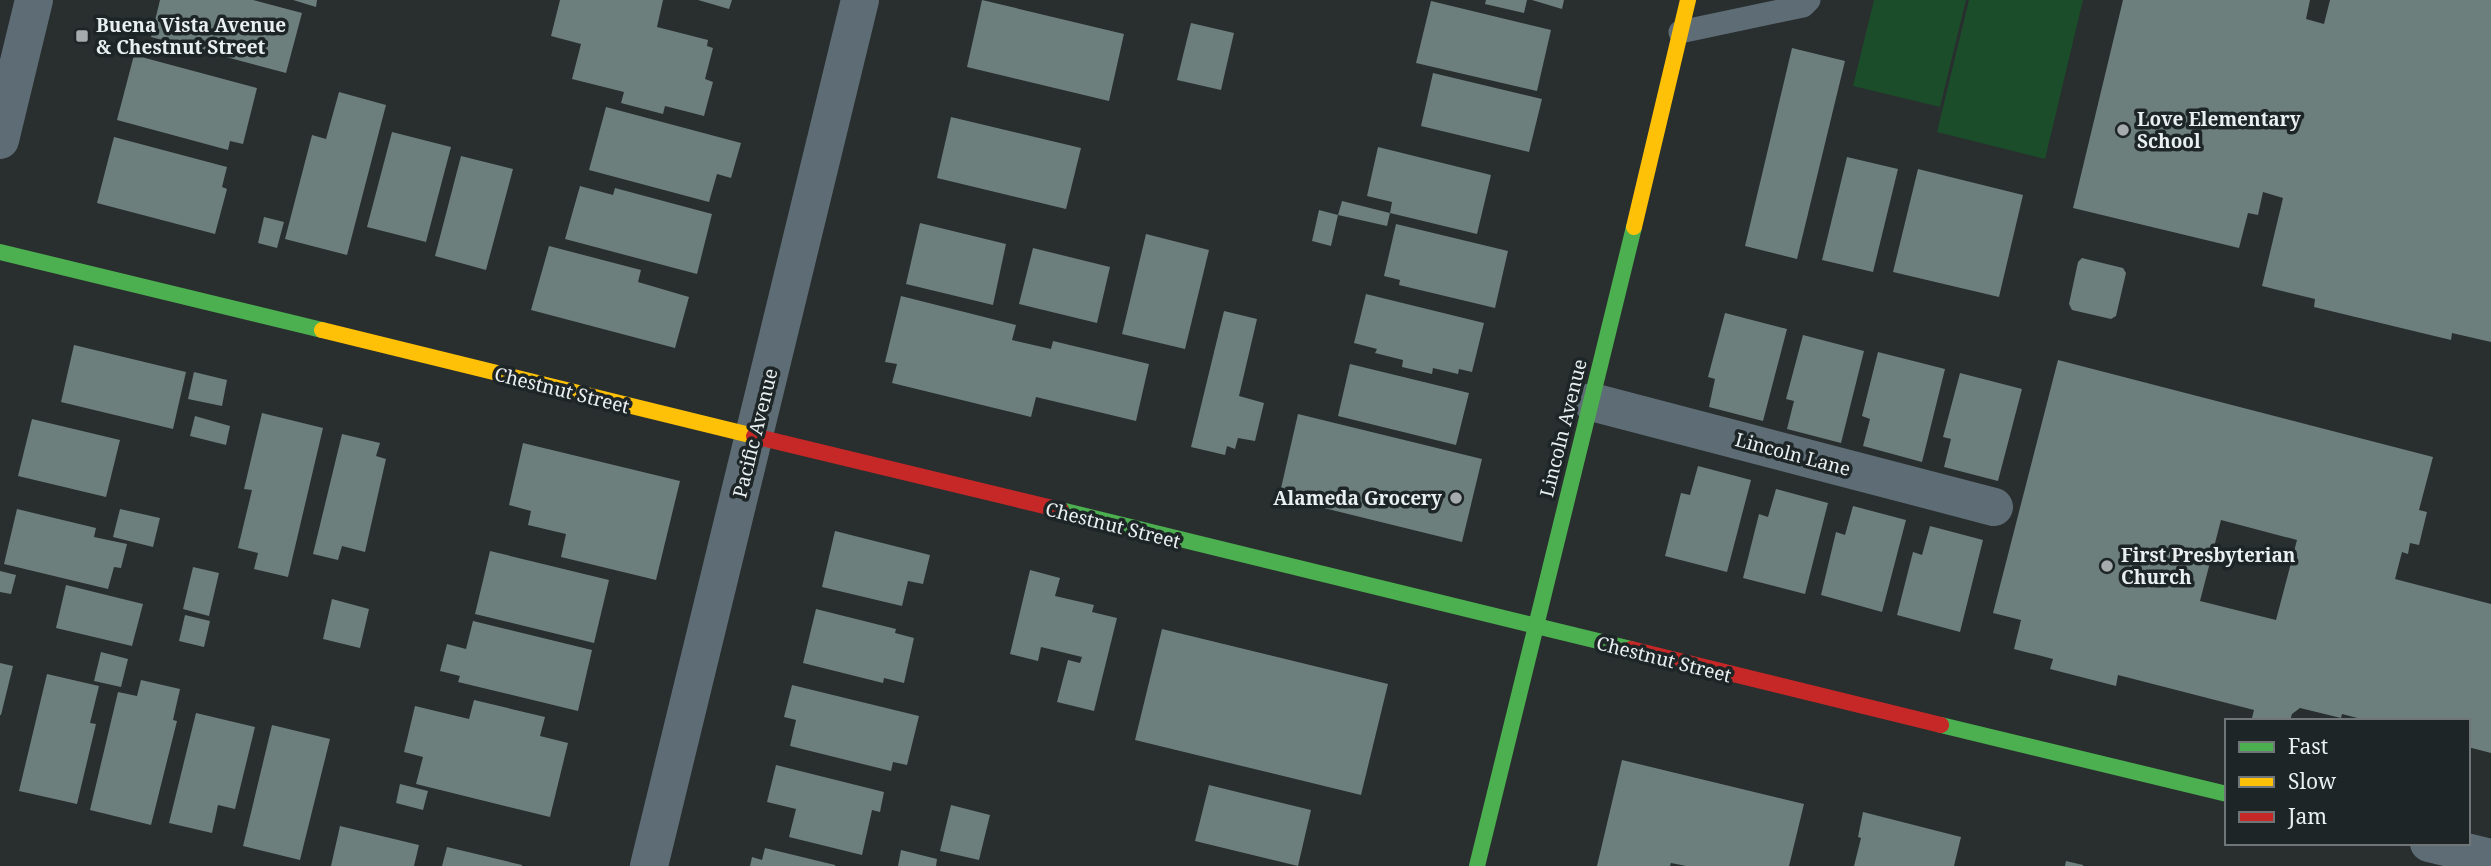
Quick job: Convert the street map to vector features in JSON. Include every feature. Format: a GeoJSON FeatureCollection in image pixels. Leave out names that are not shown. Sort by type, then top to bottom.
{"type":"FeatureCollection","features":[{"type":"Feature","properties":{"kind":"street"},"geometry":{"type":"LineString","coordinates":[[0,140],[34,0]]}},
{"type":"Feature","properties":{"kind":"street","name":"Pacific Avenue"},"geometry":{"type":"LineString","coordinates":[[649,866],[860,0]]}},
{"type":"Feature","properties":{"kind":"street","name":"Lincoln Avenue"},"geometry":{"type":"LineString","coordinates":[[1477,866],[1688,0]]}},
{"type":"Feature","properties":{"kind":"street","name":"Chestnut Street"},"geometry":{"type":"LineString","coordinates":[[0,252],[1536,628],[2225,794]]}},
{"type":"Feature","properties":{"kind":"street","name":"Lincoln Lane"},"geometry":{"type":"LineString","coordinates":[[1592,402],[1994,507]]}},
{"type":"Feature","properties":{"kind":"street"},"geometry":{"type":"LineString","coordinates":[[2437,845],[2491,858]]}},
{"type":"Feature","properties":{"kind":"lane"},"geometry":{"type":"LineString","coordinates":[[1680,32],[1803,6],[1810,0]]}},
{"type":"Feature","properties":{"kind":"green space"},"geometry":{"type":"Polygon","coordinates":[[[1874,0],[1966,0],[1940,107],[1853,86],[1874,0]]]}},
{"type":"Feature","properties":{"kind":"green space"},"geometry":{"type":"Polygon","coordinates":[[[1969,0],[2083,0],[2045,159],[1937,132],[1969,0]]]}},
{"type":"Feature","properties":{"kind":"building"},"geometry":{"type":"Polygon","coordinates":[[[160,0],[253,0],[302,13],[286,73],[151,37],[160,0]]]}},
{"type":"Feature","properties":{"kind":"building"},"geometry":{"type":"Polygon","coordinates":[[[293,0],[317,0],[316,7],[293,0]]]}},
{"type":"Feature","properties":{"kind":"building"},"geometry":{"type":"Polygon","coordinates":[[[560,0],[663,0],[657,27],[708,40],[707,46],[713,48],[705,79],[713,82],[704,116],[665,106],[663,114],[621,103],[624,92],[572,79],[581,44],[551,36],[560,0]]]}},
{"type":"Feature","properties":{"kind":"building"},"geometry":{"type":"Polygon","coordinates":[[[698,0],[732,0],[729,9],[698,0]]]}},
{"type":"Feature","properties":{"kind":"building"},"geometry":{"type":"Polygon","coordinates":[[[982,0],[1124,34],[1109,101],[967,67],[982,0]]]}},
{"type":"Feature","properties":{"kind":"building"},"geometry":{"type":"Polygon","coordinates":[[[1486,0],[1527,0],[1524,13],[1485,4],[1486,0]]]}},
{"type":"Feature","properties":{"kind":"building"},"geometry":{"type":"Polygon","coordinates":[[[1532,0],[1564,0],[1562,9],[1532,0]]]}},
{"type":"Feature","properties":{"kind":"building"},"geometry":{"type":"Polygon","coordinates":[[[2123,0],[2310,0],[2306,19],[2324,24],[2330,0],[2491,0],[2491,342],[2452,333],[2451,340],[2314,307],[2315,299],[2262,286],[2283,198],[2263,192],[2258,215],[2248,213],[2239,248],[2073,208],[2123,0]]]}},
{"type":"Feature","properties":{"kind":"building"},"geometry":{"type":"Polygon","coordinates":[[[1431,1],[1551,30],[1537,91],[1416,63],[1431,1]]]}},
{"type":"Feature","properties":{"kind":"building"},"geometry":{"type":"Polygon","coordinates":[[[1191,23],[1234,33],[1221,90],[1177,80],[1191,23]]]}},
{"type":"Feature","properties":{"kind":"building"},"geometry":{"type":"Polygon","coordinates":[[[1792,48],[1845,61],[1797,259],[1745,246],[1792,48]]]}},
{"type":"Feature","properties":{"kind":"building"},"geometry":{"type":"Polygon","coordinates":[[[134,55],[257,88],[243,144],[230,141],[228,150],[117,120],[134,55]]]}},
{"type":"Feature","properties":{"kind":"building"},"geometry":{"type":"Polygon","coordinates":[[[1433,73],[1542,99],[1529,152],[1421,126],[1433,73]]]}},
{"type":"Feature","properties":{"kind":"building"},"geometry":{"type":"Polygon","coordinates":[[[339,92],[386,105],[347,255],[285,239],[312,135],[326,139],[339,92]]]}},
{"type":"Feature","properties":{"kind":"building"},"geometry":{"type":"Polygon","coordinates":[[[606,107],[741,143],[731,178],[717,174],[709,202],[589,170],[606,107]]]}},
{"type":"Feature","properties":{"kind":"building"},"geometry":{"type":"Polygon","coordinates":[[[951,117],[1081,148],[1066,209],[937,178],[951,117]]]}},
{"type":"Feature","properties":{"kind":"building"},"geometry":{"type":"Polygon","coordinates":[[[392,132],[451,147],[426,242],[367,227],[392,132]]]}},
{"type":"Feature","properties":{"kind":"building"},"geometry":{"type":"Polygon","coordinates":[[[114,137],[227,167],[222,187],[227,189],[215,234],[97,203],[114,137]]]}},
{"type":"Feature","properties":{"kind":"building"},"geometry":{"type":"Polygon","coordinates":[[[1378,147],[1491,175],[1477,234],[1390,213],[1392,202],[1367,196],[1378,147]]]}},
{"type":"Feature","properties":{"kind":"building"},"geometry":{"type":"Polygon","coordinates":[[[461,156],[513,169],[486,270],[435,256],[461,156]]]}},
{"type":"Feature","properties":{"kind":"building"},"geometry":{"type":"Polygon","coordinates":[[[1847,157],[1898,169],[1873,272],[1822,260],[1847,157]]]}},
{"type":"Feature","properties":{"kind":"building"},"geometry":{"type":"Polygon","coordinates":[[[1918,169],[2023,195],[1999,297],[1893,272],[1918,169]]]}},
{"type":"Feature","properties":{"kind":"building"},"geometry":{"type":"Polygon","coordinates":[[[580,186],[613,195],[615,188],[712,214],[697,274],[565,239],[580,186]]]}},
{"type":"Feature","properties":{"kind":"building"},"geometry":{"type":"Polygon","coordinates":[[[1342,201],[1390,213],[1387,226],[1338,215],[1342,201]]]}},
{"type":"Feature","properties":{"kind":"building"},"geometry":{"type":"Polygon","coordinates":[[[1319,210],[1338,215],[1331,246],[1312,241],[1319,210]]]}},
{"type":"Feature","properties":{"kind":"building"},"geometry":{"type":"Polygon","coordinates":[[[264,217],[284,222],[277,248],[258,243],[264,217]]]}},
{"type":"Feature","properties":{"kind":"building"},"geometry":{"type":"Polygon","coordinates":[[[920,223],[1006,244],[993,305],[906,284],[920,223]]]}},
{"type":"Feature","properties":{"kind":"building"},"geometry":{"type":"Polygon","coordinates":[[[1396,224],[1508,251],[1495,308],[1399,285],[1400,280],[1384,276],[1396,224]]]}},
{"type":"Feature","properties":{"kind":"building"},"geometry":{"type":"Polygon","coordinates":[[[1146,234],[1209,250],[1185,349],[1122,334],[1146,234]]]}},
{"type":"Feature","properties":{"kind":"building"},"geometry":{"type":"Polygon","coordinates":[[[549,246],[641,270],[638,282],[689,297],[675,348],[531,310],[549,246]]]}},
{"type":"Feature","properties":{"kind":"building"},"geometry":{"type":"Polygon","coordinates":[[[1033,248],[1110,267],[1097,323],[1019,304],[1033,248]]]}},
{"type":"Feature","properties":{"kind":"building"},"geometry":{"type":"Polygon","coordinates":[[[2082,258],[2123,268],[2126,273],[2116,316],[2111,319],[2072,310],[2069,304],[2078,262],[2082,258]]]}},
{"type":"Feature","properties":{"kind":"building"},"geometry":{"type":"Polygon","coordinates":[[[1366,294],[1484,323],[1472,372],[1459,369],[1458,374],[1433,368],[1432,374],[1402,367],[1403,360],[1375,353],[1377,349],[1354,343],[1366,294]]]}},
{"type":"Feature","properties":{"kind":"building"},"geometry":{"type":"Polygon","coordinates":[[[901,296],[1016,325],[1012,340],[1051,349],[1053,341],[1149,364],[1136,421],[1036,397],[1031,417],[892,383],[897,364],[885,362],[901,296]]]}},
{"type":"Feature","properties":{"kind":"building"},"geometry":{"type":"Polygon","coordinates":[[[1224,311],[1257,319],[1239,396],[1264,403],[1255,441],[1238,438],[1235,449],[1227,446],[1225,455],[1191,447],[1224,311]]]}},
{"type":"Feature","properties":{"kind":"building"},"geometry":{"type":"Polygon","coordinates":[[[1725,313],[1787,329],[1763,421],[1709,407],[1715,379],[1708,377],[1725,313]]]}},
{"type":"Feature","properties":{"kind":"building"},"geometry":{"type":"Polygon","coordinates":[[[1803,335],[1864,351],[1841,443],[1787,429],[1794,401],[1786,399],[1803,335]]]}},
{"type":"Feature","properties":{"kind":"building"},"geometry":{"type":"Polygon","coordinates":[[[74,345],[186,372],[173,429],[61,402],[74,345]]]}},
{"type":"Feature","properties":{"kind":"building"},"geometry":{"type":"Polygon","coordinates":[[[1878,352],[1945,369],[1922,462],[1863,446],[1870,419],[1862,416],[1878,352]]]}},
{"type":"Feature","properties":{"kind":"building","name":"First Presbyterian Church"},"geometry":{"type":"Polygon","coordinates":[[[2058,360],[2433,457],[2419,510],[2427,512],[2419,545],[2410,543],[2408,554],[2402,552],[2395,579],[2491,604],[2491,753],[2470,748],[2470,719],[2361,719],[2342,714],[2341,718],[2300,708],[2292,714],[2291,719],[2256,719],[2252,718],[2254,710],[2118,675],[2116,686],[2050,669],[2053,659],[2014,649],[2021,620],[1993,613],[2058,360]],[[2221,520],[2200,601],[2276,620],[2297,540],[2221,520]]]}},
{"type":"Feature","properties":{"kind":"building"},"geometry":{"type":"Polygon","coordinates":[[[1350,364],[1469,393],[1456,445],[1338,416],[1350,364]]]}},
{"type":"Feature","properties":{"kind":"building"},"geometry":{"type":"Polygon","coordinates":[[[194,372],[227,380],[222,406],[188,399],[194,372]]]}},
{"type":"Feature","properties":{"kind":"building"},"geometry":{"type":"Polygon","coordinates":[[[1960,373],[2022,389],[1998,481],[1944,467],[1951,439],[1943,437],[1960,373]]]}},
{"type":"Feature","properties":{"kind":"building"},"geometry":{"type":"Polygon","coordinates":[[[262,413],[323,428],[288,577],[254,569],[258,553],[238,548],[252,490],[244,489],[262,413]]]}},
{"type":"Feature","properties":{"kind":"building"},"geometry":{"type":"Polygon","coordinates":[[[1298,414],[1482,459],[1462,542],[1279,497],[1298,414]]]}},
{"type":"Feature","properties":{"kind":"building"},"geometry":{"type":"Polygon","coordinates":[[[195,416],[230,426],[226,445],[190,436],[195,416]]]}},
{"type":"Feature","properties":{"kind":"building"},"geometry":{"type":"Polygon","coordinates":[[[32,419],[120,440],[106,497],[18,476],[32,419]]]}},
{"type":"Feature","properties":{"kind":"building"},"geometry":{"type":"Polygon","coordinates":[[[342,434],[380,443],[376,456],[386,459],[365,552],[342,546],[338,560],[313,554],[342,434]]]}},
{"type":"Feature","properties":{"kind":"building"},"geometry":{"type":"Polygon","coordinates":[[[523,443],[680,481],[656,580],[561,557],[566,534],[528,525],[531,511],[509,505],[523,443]]]}},
{"type":"Feature","properties":{"kind":"building"},"geometry":{"type":"Polygon","coordinates":[[[1698,466],[1751,480],[1727,572],[1665,556],[1681,493],[1690,495],[1698,466]]]}},
{"type":"Feature","properties":{"kind":"building"},"geometry":{"type":"Polygon","coordinates":[[[1776,489],[1828,503],[1805,594],[1743,578],[1759,514],[1768,517],[1776,489]]]}},
{"type":"Feature","properties":{"kind":"building"},"geometry":{"type":"Polygon","coordinates":[[[1853,506],[1906,520],[1882,612],[1821,595],[1836,532],[1845,535],[1853,506]]]}},
{"type":"Feature","properties":{"kind":"building"},"geometry":{"type":"Polygon","coordinates":[[[17,509],[96,528],[94,537],[127,544],[121,568],[114,567],[108,589],[4,564],[17,509]]]}},
{"type":"Feature","properties":{"kind":"building"},"geometry":{"type":"Polygon","coordinates":[[[120,509],[160,518],[153,547],[113,537],[120,509]]]}},
{"type":"Feature","properties":{"kind":"building"},"geometry":{"type":"Polygon","coordinates":[[[1930,526],[1983,540],[1960,632],[1897,615],[1913,552],[1922,555],[1930,526]]]}},
{"type":"Feature","properties":{"kind":"building"},"geometry":{"type":"Polygon","coordinates":[[[835,531],[930,555],[923,584],[908,581],[902,606],[822,587],[835,531]]]}},
{"type":"Feature","properties":{"kind":"building"},"geometry":{"type":"Polygon","coordinates":[[[490,551],[609,580],[594,643],[475,614],[490,551]]]}},
{"type":"Feature","properties":{"kind":"building"},"geometry":{"type":"Polygon","coordinates":[[[193,567],[219,573],[209,616],[183,609],[193,567]]]}},
{"type":"Feature","properties":{"kind":"building"},"geometry":{"type":"Polygon","coordinates":[[[1030,570],[1060,578],[1055,596],[1094,605],[1092,612],[1117,618],[1094,711],[1057,702],[1068,660],[1080,663],[1082,657],[1041,647],[1038,661],[1010,654],[1030,570]]]}},
{"type":"Feature","properties":{"kind":"building"},"geometry":{"type":"Polygon","coordinates":[[[0,571],[16,575],[11,594],[0,592],[0,571]]]}},
{"type":"Feature","properties":{"kind":"building"},"geometry":{"type":"Polygon","coordinates":[[[66,585],[143,604],[132,646],[56,628],[66,585]]]}},
{"type":"Feature","properties":{"kind":"building"},"geometry":{"type":"Polygon","coordinates":[[[332,599],[369,609],[360,648],[323,639],[332,599]]]}},
{"type":"Feature","properties":{"kind":"building"},"geometry":{"type":"Polygon","coordinates":[[[816,609],[896,629],[895,633],[914,638],[904,683],[884,678],[883,683],[803,663],[816,609]]]}},
{"type":"Feature","properties":{"kind":"building"},"geometry":{"type":"Polygon","coordinates":[[[185,615],[210,621],[204,647],[179,641],[185,615]]]}},
{"type":"Feature","properties":{"kind":"building"},"geometry":{"type":"Polygon","coordinates":[[[473,621],[592,650],[578,711],[458,682],[460,676],[440,671],[447,644],[466,649],[473,621]]]}},
{"type":"Feature","properties":{"kind":"building"},"geometry":{"type":"Polygon","coordinates":[[[1162,629],[1388,684],[1361,795],[1135,740],[1162,629]]]}},
{"type":"Feature","properties":{"kind":"building"},"geometry":{"type":"Polygon","coordinates":[[[101,652],[128,659],[121,687],[94,681],[101,652]]]}},
{"type":"Feature","properties":{"kind":"building"},"geometry":{"type":"Polygon","coordinates":[[[0,663],[13,666],[1,715],[0,715],[0,663]]]}},
{"type":"Feature","properties":{"kind":"building"},"geometry":{"type":"Polygon","coordinates":[[[47,674],[99,686],[90,723],[96,724],[77,804],[19,791],[47,674]]]}},
{"type":"Feature","properties":{"kind":"building"},"geometry":{"type":"Polygon","coordinates":[[[141,680],[180,689],[173,720],[177,721],[151,825],[90,810],[118,692],[137,696],[141,680]]]}},
{"type":"Feature","properties":{"kind":"building"},"geometry":{"type":"Polygon","coordinates":[[[792,685],[919,716],[907,765],[893,762],[891,771],[790,746],[796,720],[784,717],[792,685]]]}},
{"type":"Feature","properties":{"kind":"building"},"geometry":{"type":"Polygon","coordinates":[[[474,700],[545,717],[540,736],[568,743],[550,817],[416,784],[423,757],[404,752],[415,706],[469,719],[474,700]]]}},
{"type":"Feature","properties":{"kind":"building"},"geometry":{"type":"Polygon","coordinates":[[[196,713],[255,727],[235,809],[218,805],[212,833],[169,823],[196,713]]]}},
{"type":"Feature","properties":{"kind":"building"},"geometry":{"type":"Polygon","coordinates":[[[272,725],[330,739],[300,860],[243,846],[272,725]]]}},
{"type":"Feature","properties":{"kind":"building"},"geometry":{"type":"Polygon","coordinates":[[[1622,760],[1804,804],[1789,866],[1686,866],[1671,863],[1670,866],[1597,866],[1622,760]]]}},
{"type":"Feature","properties":{"kind":"building"},"geometry":{"type":"Polygon","coordinates":[[[776,765],[884,792],[880,812],[872,810],[862,855],[789,837],[796,809],[767,802],[776,765]]]}},
{"type":"Feature","properties":{"kind":"building"},"geometry":{"type":"Polygon","coordinates":[[[400,784],[428,791],[423,810],[396,803],[400,784]]]}},
{"type":"Feature","properties":{"kind":"building"},"geometry":{"type":"Polygon","coordinates":[[[1209,785],[1311,810],[1298,866],[1195,841],[1209,785]]]}},
{"type":"Feature","properties":{"kind":"building"},"geometry":{"type":"Polygon","coordinates":[[[951,805],[990,815],[979,860],[940,851],[951,805]]]}},
{"type":"Feature","properties":{"kind":"building"},"geometry":{"type":"Polygon","coordinates":[[[1863,812],[1961,837],[1954,866],[1854,866],[1861,838],[1858,837],[1863,812]]]}},
{"type":"Feature","properties":{"kind":"building"},"geometry":{"type":"Polygon","coordinates":[[[340,826],[419,845],[414,866],[331,866],[340,826]]]}},
{"type":"Feature","properties":{"kind":"building"},"geometry":{"type":"Polygon","coordinates":[[[447,847],[522,865],[522,866],[442,866],[447,847]]]}},
{"type":"Feature","properties":{"kind":"building"},"geometry":{"type":"Polygon","coordinates":[[[765,848],[835,866],[750,866],[752,857],[762,860],[765,848]]]}},
{"type":"Feature","properties":{"kind":"building"},"geometry":{"type":"Polygon","coordinates":[[[901,850],[937,859],[936,866],[898,866],[901,850]]]}},
{"type":"Feature","properties":{"kind":"building"},"geometry":{"type":"Polygon","coordinates":[[[2066,861],[2083,865],[2083,866],[2065,866],[2066,861]]]}},
{"type":"Feature","properties":{"kind":"traffic: fast"},"geometry":{"type":"LineString","coordinates":[[1477,866],[1634,227]]}},
{"type":"Feature","properties":{"kind":"traffic: fast"},"geometry":{"type":"LineString","coordinates":[[0,252],[322,330]]}},
{"type":"Feature","properties":{"kind":"traffic: fast"},"geometry":{"type":"LineString","coordinates":[[1061,510],[1631,649]]}},
{"type":"Feature","properties":{"kind":"traffic: fast"},"geometry":{"type":"LineString","coordinates":[[1941,725],[2225,794]]}},
{"type":"Feature","properties":{"kind":"traffic: slow"},"geometry":{"type":"LineString","coordinates":[[1634,227],[1688,0]]}},
{"type":"Feature","properties":{"kind":"traffic: slow"},"geometry":{"type":"LineString","coordinates":[[322,330],[754,436]]}},
{"type":"Feature","properties":{"kind":"traffic: jam"},"geometry":{"type":"LineString","coordinates":[[754,436],[1061,510]]}},
{"type":"Feature","properties":{"kind":"traffic: jam"},"geometry":{"type":"LineString","coordinates":[[1631,649],[1941,725]]}},
{"type":"Feature","properties":{"kind":"place","name":"Buena Vista Avenue & Chestnut Street"},"geometry":{"type":"Point","coordinates":[82,36]}},
{"type":"Feature","properties":{"kind":"place","name":"Love Elementary School"},"geometry":{"type":"Point","coordinates":[2123,130]}},
{"type":"Feature","properties":{"kind":"place","name":"Alameda Grocery"},"geometry":{"type":"Point","coordinates":[1456,498]}},
{"type":"Feature","properties":{"kind":"place","name":"First Presbyterian Church"},"geometry":{"type":"Point","coordinates":[2107,566]}}]}
